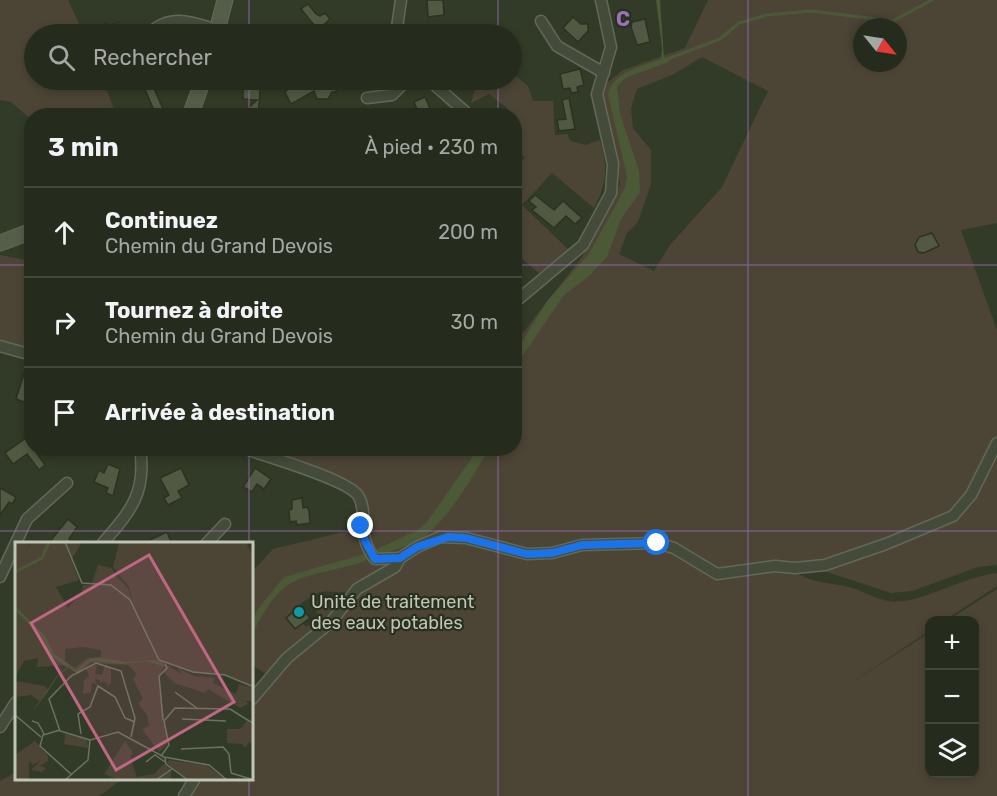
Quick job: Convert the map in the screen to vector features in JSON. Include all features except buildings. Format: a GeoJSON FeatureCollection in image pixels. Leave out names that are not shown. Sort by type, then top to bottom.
{"type":"FeatureCollection","features":[{"type":"Feature","properties":{"kind":"street"},"geometry":{"type":"LineString","coordinates":[[219,24],[225,0]]}},
{"type":"Feature","properties":{"kind":"street"},"geometry":{"type":"LineString","coordinates":[[397,24],[401,0]]}},
{"type":"Feature","properties":{"kind":"street"},"geometry":{"type":"LineString","coordinates":[[522,296],[583,245],[611,194],[614,174],[612,153],[598,101],[598,85],[611,47],[601,0]]}},
{"type":"Feature","properties":{"kind":"street"},"geometry":{"type":"LineString","coordinates":[[161,24],[174,20],[188,24]]}},
{"type":"Feature","properties":{"kind":"street"},"geometry":{"type":"LineString","coordinates":[[541,21],[557,46],[604,73]]}},
{"type":"Feature","properties":{"kind":"street"},"geometry":{"type":"LineString","coordinates":[[193,108],[199,90]]}},
{"type":"Feature","properties":{"kind":"street"},"geometry":{"type":"LineString","coordinates":[[367,98],[392,95],[397,90]]}},
{"type":"Feature","properties":{"kind":"street"},"geometry":{"type":"LineString","coordinates":[[440,90],[461,108]]}},
{"type":"Feature","properties":{"kind":"street"},"geometry":{"type":"LineString","coordinates":[[0,243],[24,234]]}},
{"type":"Feature","properties":{"kind":"street"},"geometry":{"type":"LineString","coordinates":[[0,346],[24,353]]}},
{"type":"Feature","properties":{"kind":"street"},"geometry":{"type":"LineString","coordinates":[[267,456],[353,490],[360,499],[362,534],[375,559],[400,558],[432,540],[457,536],[527,554],[552,553],[582,545],[657,543],[674,548],[717,574],[775,566],[795,568],[825,565],[886,544],[953,516],[971,495],[997,443]]}},
{"type":"Feature","properties":{"kind":"street"},"geometry":{"type":"LineString","coordinates":[[104,542],[138,496],[142,480],[140,456]]}},
{"type":"Feature","properties":{"kind":"street"},"geometry":{"type":"LineString","coordinates":[[16,542],[27,519],[67,483]]}},
{"type":"Feature","properties":{"kind":"street"},"geometry":{"type":"LineString","coordinates":[[208,542],[225,524]]}},
{"type":"Feature","properties":{"kind":"street"},"geometry":{"type":"LineString","coordinates":[[0,576],[15,544]]}},
{"type":"Feature","properties":{"kind":"street"},"geometry":{"type":"LineString","coordinates":[[254,697],[287,658],[331,622],[351,594],[395,567],[400,558]]}},
{"type":"Feature","properties":{"kind":"street"},"geometry":{"type":"LineString","coordinates":[[5,565],[15,569]]}},
{"type":"Feature","properties":{"kind":"street"},"geometry":{"type":"LineString","coordinates":[[0,727],[15,704]]}},
{"type":"Feature","properties":{"kind":"street"},"geometry":{"type":"LineString","coordinates":[[184,796],[193,781]]}},
{"type":"Feature","properties":{"kind":"shaded area"},"geometry":{"type":"Polygon","coordinates":[[[0,0],[68,0],[79,24],[24,24],[24,90],[107,90],[113,108],[24,108],[24,113],[11,102],[0,100],[0,0]]]}},
{"type":"Feature","properties":{"kind":"shaded area"},"geometry":{"type":"Polygon","coordinates":[[[656,0],[660,0],[664,58],[667,57],[669,62],[627,77],[617,86],[620,113],[639,171],[640,192],[621,219],[607,257],[588,277],[564,295],[522,357],[522,342],[547,301],[589,254],[625,188],[627,177],[608,94],[611,86],[629,71],[661,59],[662,48],[656,0]]]}},
{"type":"Feature","properties":{"kind":"shaded area"},"geometry":{"type":"Polygon","coordinates":[[[708,0],[997,0],[997,223],[961,230],[997,330],[997,439],[982,470],[954,513],[796,572],[813,580],[851,587],[889,601],[913,599],[970,579],[997,573],[997,586],[951,616],[925,616],[925,634],[848,685],[925,636],[925,778],[979,778],[979,616],[954,616],[997,589],[997,796],[191,796],[199,781],[254,781],[254,703],[273,678],[340,618],[354,597],[400,570],[403,562],[377,556],[367,530],[368,507],[364,493],[348,482],[273,456],[522,456],[522,334],[582,257],[620,184],[602,87],[623,70],[685,48],[708,0]],[[702,57],[672,75],[637,89],[631,108],[633,128],[651,150],[651,184],[638,222],[627,233],[619,254],[654,271],[670,245],[722,187],[768,91],[702,57]]]}},
{"type":"Feature","properties":{"kind":"shaded area"},"geometry":{"type":"Polygon","coordinates":[[[522,81],[528,86],[533,101],[553,101],[555,135],[567,134],[571,141],[585,145],[600,140],[605,175],[602,191],[594,208],[552,173],[522,205],[522,162],[525,157],[522,155],[522,108],[507,108],[489,94],[471,103],[475,90],[522,90],[522,81]]]}},
{"type":"Feature","properties":{"kind":"shaded area"},"geometry":{"type":"Polygon","coordinates":[[[522,205],[569,250],[539,273],[522,259],[522,205]]]}},
{"type":"Feature","properties":{"kind":"shaded area"},"geometry":{"type":"Polygon","coordinates":[[[0,255],[24,260],[24,350],[0,343],[0,255]]]}},
{"type":"Feature","properties":{"kind":"shaded area"},"geometry":{"type":"Polygon","coordinates":[[[997,450],[997,565],[978,567],[912,591],[891,593],[824,571],[919,537],[953,520],[974,498],[997,450]]]}},
{"type":"Feature","properties":{"kind":"shaded area"},"geometry":{"type":"Polygon","coordinates":[[[473,456],[485,456],[458,499],[427,534],[402,548],[377,556],[373,551],[418,530],[427,522],[473,456]]]}},
{"type":"Feature","properties":{"kind":"shaded area"},"geometry":{"type":"Polygon","coordinates":[[[356,529],[371,559],[396,560],[353,584],[354,587],[346,592],[322,592],[307,599],[286,618],[295,629],[303,623],[306,627],[318,617],[315,606],[317,601],[326,598],[333,599],[338,606],[330,618],[265,673],[254,666],[254,570],[273,549],[356,529]]]}},
{"type":"Feature","properties":{"kind":"shaded area"},"geometry":{"type":"Polygon","coordinates":[[[368,553],[371,559],[313,574],[287,586],[264,612],[254,631],[254,617],[258,609],[284,577],[368,553]]]}},
{"type":"Feature","properties":{"kind":"shaded area"},"geometry":{"type":"Polygon","coordinates":[[[15,773],[15,781],[120,781],[99,796],[0,796],[0,781],[15,773]]]}},
{"type":"Feature","properties":{"kind":"waterway"},"geometry":{"type":"LineString","coordinates":[[665,60],[720,39],[739,23],[767,15],[811,11],[893,21],[932,0]]}},
{"type":"Feature","properties":{"kind":"place","name":"Unité de traitement des eaux potables"},"geometry":{"type":"Point","coordinates":[299,612]}},
{"type":"Feature","properties":{"kind":"route"},"geometry":{"type":"LineString","coordinates":[[361,526],[362,534],[375,559],[400,558],[417,547],[440,537],[457,536],[527,554],[552,553],[582,545],[657,543]]}}]}
